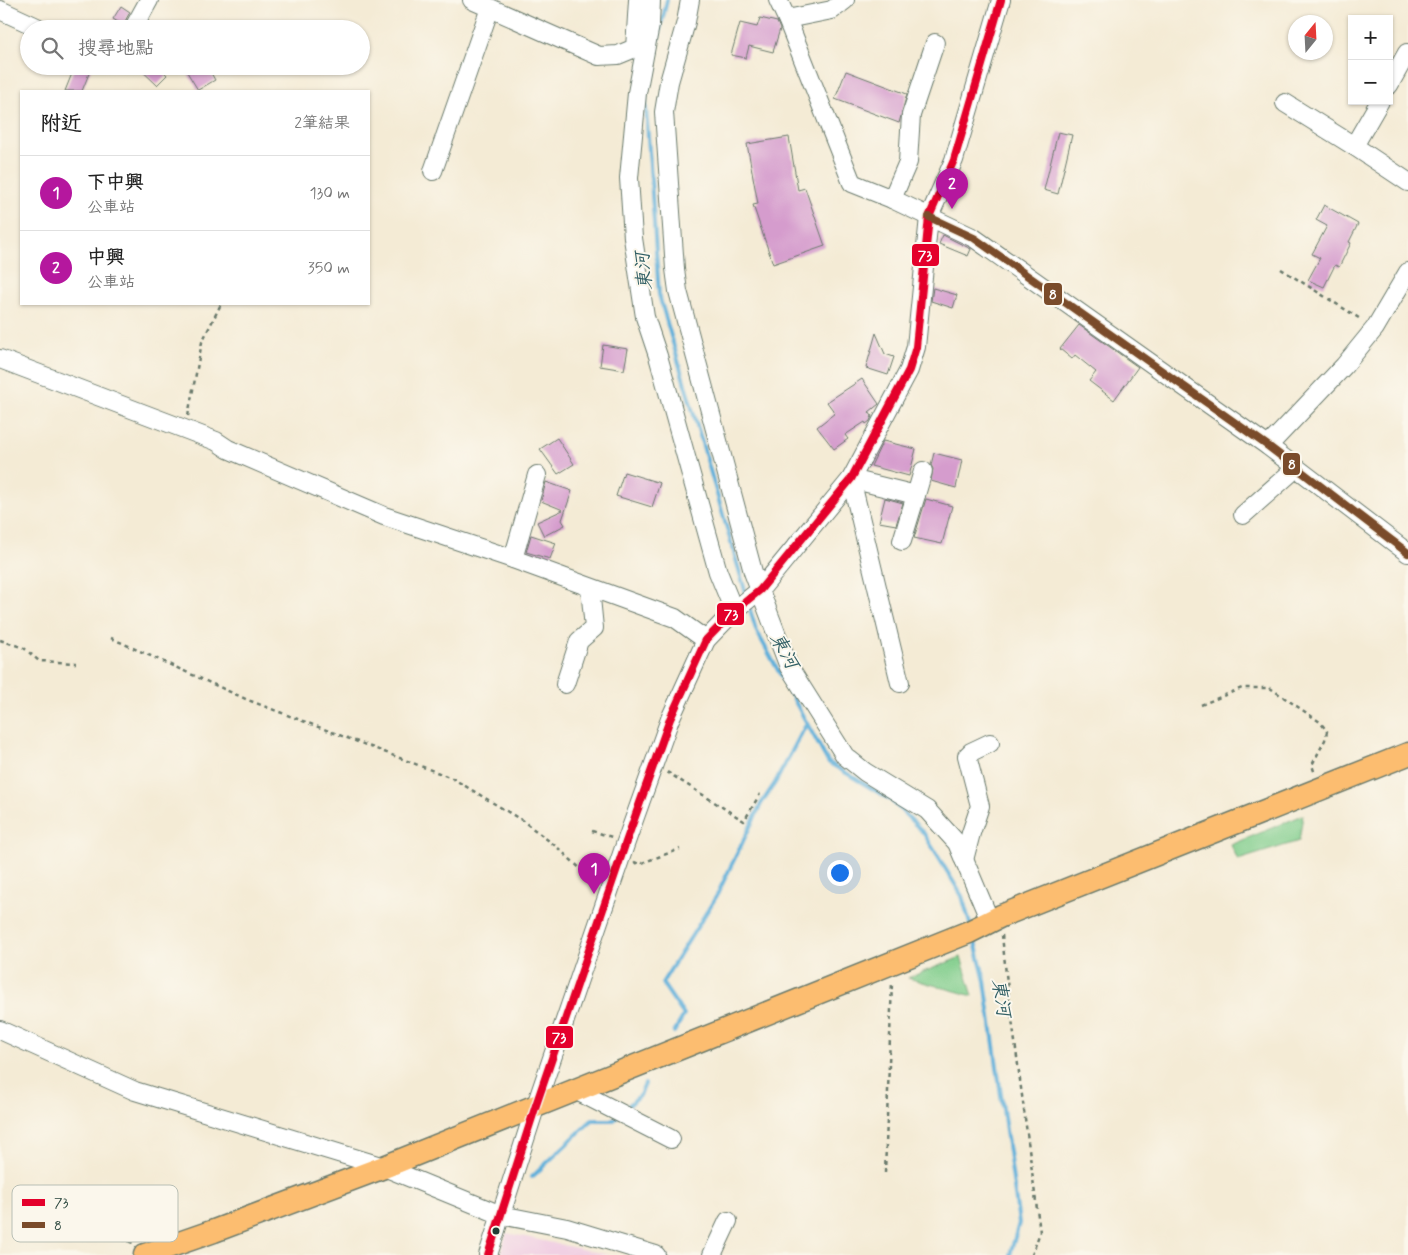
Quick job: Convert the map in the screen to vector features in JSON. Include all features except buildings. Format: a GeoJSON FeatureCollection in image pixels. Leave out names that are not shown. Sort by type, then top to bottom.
{"type":"FeatureCollection","features":[{"type":"Feature","properties":{"kind":"main road"},"geometry":{"type":"LineString","coordinates":[[151,1253],[384,1167],[969,932],[995,918],[1408,754]]}},
{"type":"Feature","properties":{"kind":"street"},"geometry":{"type":"LineString","coordinates":[[138,20],[149,0]]}},
{"type":"Feature","properties":{"kind":"street"},"geometry":{"type":"LineString","coordinates":[[472,0],[598,56],[618,55],[635,48],[638,0]]}},
{"type":"Feature","properties":{"kind":"street"},"geometry":{"type":"LineString","coordinates":[[651,0],[650,25],[637,93],[629,178],[634,238],[645,317],[658,356],[718,572],[734,611]]}},
{"type":"Feature","properties":{"kind":"street"},"geometry":{"type":"LineString","coordinates":[[690,0],[664,112],[675,269],[678,291],[753,572],[789,667],[845,756],[865,772],[927,810],[957,843],[995,918]]}},
{"type":"Feature","properties":{"kind":"street"},"geometry":{"type":"LineString","coordinates":[[778,0],[852,183],[892,199],[974,238],[1268,446],[1408,553]]}},
{"type":"Feature","properties":{"kind":"street"},"geometry":{"type":"LineString","coordinates":[[787,19],[832,10],[845,0]]}},
{"type":"Feature","properties":{"kind":"street"},"geometry":{"type":"LineString","coordinates":[[488,1255],[536,1106],[623,850],[670,719],[706,640],[734,611],[760,590],[851,479],[909,370],[916,347],[929,217],[954,160],[1001,0]]}},
{"type":"Feature","properties":{"kind":"street"},"geometry":{"type":"LineString","coordinates":[[433,171],[490,8]]}},
{"type":"Feature","properties":{"kind":"street"},"geometry":{"type":"LineString","coordinates":[[0,10],[22,20]]}},
{"type":"Feature","properties":{"kind":"street"},"geometry":{"type":"LineString","coordinates":[[892,199],[908,162],[911,115],[935,44]]}},
{"type":"Feature","properties":{"kind":"street"},"geometry":{"type":"LineString","coordinates":[[1393,78],[1407,53]]}},
{"type":"Feature","properties":{"kind":"street"},"geometry":{"type":"LineString","coordinates":[[1285,103],[1408,182]]}},
{"type":"Feature","properties":{"kind":"street"},"geometry":{"type":"LineString","coordinates":[[1354,146],[1378,105]]}},
{"type":"Feature","properties":{"kind":"street"},"geometry":{"type":"LineString","coordinates":[[1268,446],[1344,366],[1374,328],[1408,272]]}},
{"type":"Feature","properties":{"kind":"street"},"geometry":{"type":"LineString","coordinates":[[0,359],[216,441],[228,449],[384,516],[513,559],[675,618],[706,640]]}},
{"type":"Feature","properties":{"kind":"street"},"geometry":{"type":"LineString","coordinates":[[1243,515],[1296,468]]}},
{"type":"Feature","properties":{"kind":"street"},"geometry":{"type":"LineString","coordinates":[[902,541],[923,471]]}},
{"type":"Feature","properties":{"kind":"street"},"geometry":{"type":"LineString","coordinates":[[513,559],[537,476]]}},
{"type":"Feature","properties":{"kind":"street"},"geometry":{"type":"LineString","coordinates":[[851,479],[916,495]]}},
{"type":"Feature","properties":{"kind":"street"},"geometry":{"type":"LineString","coordinates":[[851,479],[900,682]]}},
{"type":"Feature","properties":{"kind":"street"},"geometry":{"type":"LineString","coordinates":[[566,684],[580,641],[594,628],[590,588]]}},
{"type":"Feature","properties":{"kind":"street"},"geometry":{"type":"LineString","coordinates":[[964,860],[980,806],[968,756],[971,752],[990,743]]}},
{"type":"Feature","properties":{"kind":"street"},"geometry":{"type":"LineString","coordinates":[[0,1030],[134,1091],[384,1167],[501,1215],[567,1228],[656,1255]]}},
{"type":"Feature","properties":{"kind":"street"},"geometry":{"type":"LineString","coordinates":[[575,1090],[671,1140]]}},
{"type":"Feature","properties":{"kind":"street"},"geometry":{"type":"LineString","coordinates":[[712,1255],[728,1221]]}},
{"type":"Feature","properties":{"kind":"path"},"geometry":{"type":"LineString","coordinates":[[1281,269],[1374,328]]}},
{"type":"Feature","properties":{"kind":"path"},"geometry":{"type":"LineString","coordinates":[[185,430],[202,342],[220,305]]}},
{"type":"Feature","properties":{"kind":"path"},"geometry":{"type":"LineString","coordinates":[[111,638],[248,700],[452,778],[523,821],[557,847],[608,893]]}},
{"type":"Feature","properties":{"kind":"path"},"geometry":{"type":"LineString","coordinates":[[0,640],[24,648],[39,661],[76,663]]}},
{"type":"Feature","properties":{"kind":"path"},"geometry":{"type":"LineString","coordinates":[[1201,705],[1242,688],[1270,688],[1320,722],[1327,731],[1325,740],[1312,765],[1321,789]]}},
{"type":"Feature","properties":{"kind":"path"},"geometry":{"type":"LineString","coordinates":[[654,764],[744,821],[760,794]]}},
{"type":"Feature","properties":{"kind":"path"},"geometry":{"type":"LineString","coordinates":[[592,831],[623,850],[639,864],[680,848]]}},
{"type":"Feature","properties":{"kind":"path"},"geometry":{"type":"LineString","coordinates":[[995,918],[1006,974],[1040,1232],[1032,1255]]}},
{"type":"Feature","properties":{"kind":"path"},"geometry":{"type":"LineString","coordinates":[[885,1173],[893,962]]}},
{"type":"Feature","properties":{"kind":"path"},"geometry":{"type":"LineString","coordinates":[[121,1242],[151,1253]]}},
{"type":"Feature","properties":{"kind":"shaded area"},"geometry":{"type":"Polygon","coordinates":[[[507,1233],[609,1255],[500,1255],[507,1233]]]}},
{"type":"Feature","properties":{"kind":"green space"},"geometry":{"type":"Polygon","coordinates":[[[1303,815],[1299,841],[1238,860],[1231,845],[1303,815]]]}},
{"type":"Feature","properties":{"kind":"green space"},"geometry":{"type":"Polygon","coordinates":[[[961,957],[973,996],[908,978],[961,957]]]}},
{"type":"Feature","properties":{"kind":"waterway","name":"東河"},"geometry":{"type":"LineString","coordinates":[[667,0],[645,93],[659,295],[746,594]]}},
{"type":"Feature","properties":{"kind":"waterway","name":"東河"},"geometry":{"type":"LineString","coordinates":[[749,606],[756,630],[828,762],[891,800],[923,832],[962,896],[970,924]]}},
{"type":"Feature","properties":{"kind":"waterway"},"geometry":{"type":"LineString","coordinates":[[674,1032],[684,1015],[662,983],[716,897],[761,804],[775,783],[807,723]]}},
{"type":"Feature","properties":{"kind":"waterway","name":"東河"},"geometry":{"type":"LineString","coordinates":[[974,938],[985,981],[1019,1223],[1010,1255]]}},
{"type":"Feature","properties":{"kind":"waterway"},"geometry":{"type":"LineString","coordinates":[[625,1109],[640,1095],[645,1084]]}},
{"type":"Feature","properties":{"kind":"waterway"},"geometry":{"type":"LineString","coordinates":[[532,1177],[592,1120],[614,1120],[617,1117]]}},
{"type":"Feature","properties":{"kind":"transit line","name":"73"},"geometry":{"type":"LineString","coordinates":[[488,1255],[536,1105],[626,842],[670,719],[706,640],[734,611],[760,590],[851,479],[909,370],[916,347],[929,217],[954,160],[1001,0]]}},
{"type":"Feature","properties":{"kind":"transit line","name":"8"},"geometry":{"type":"LineString","coordinates":[[929,217],[974,238],[1268,446],[1408,553]]}},
{"type":"Feature","properties":{"kind":"place","name":"中興"},"geometry":{"type":"Point","coordinates":[952,209]}},
{"type":"Feature","properties":{"kind":"place","name":"下中興"},"geometry":{"type":"Point","coordinates":[594,894]}}]}
